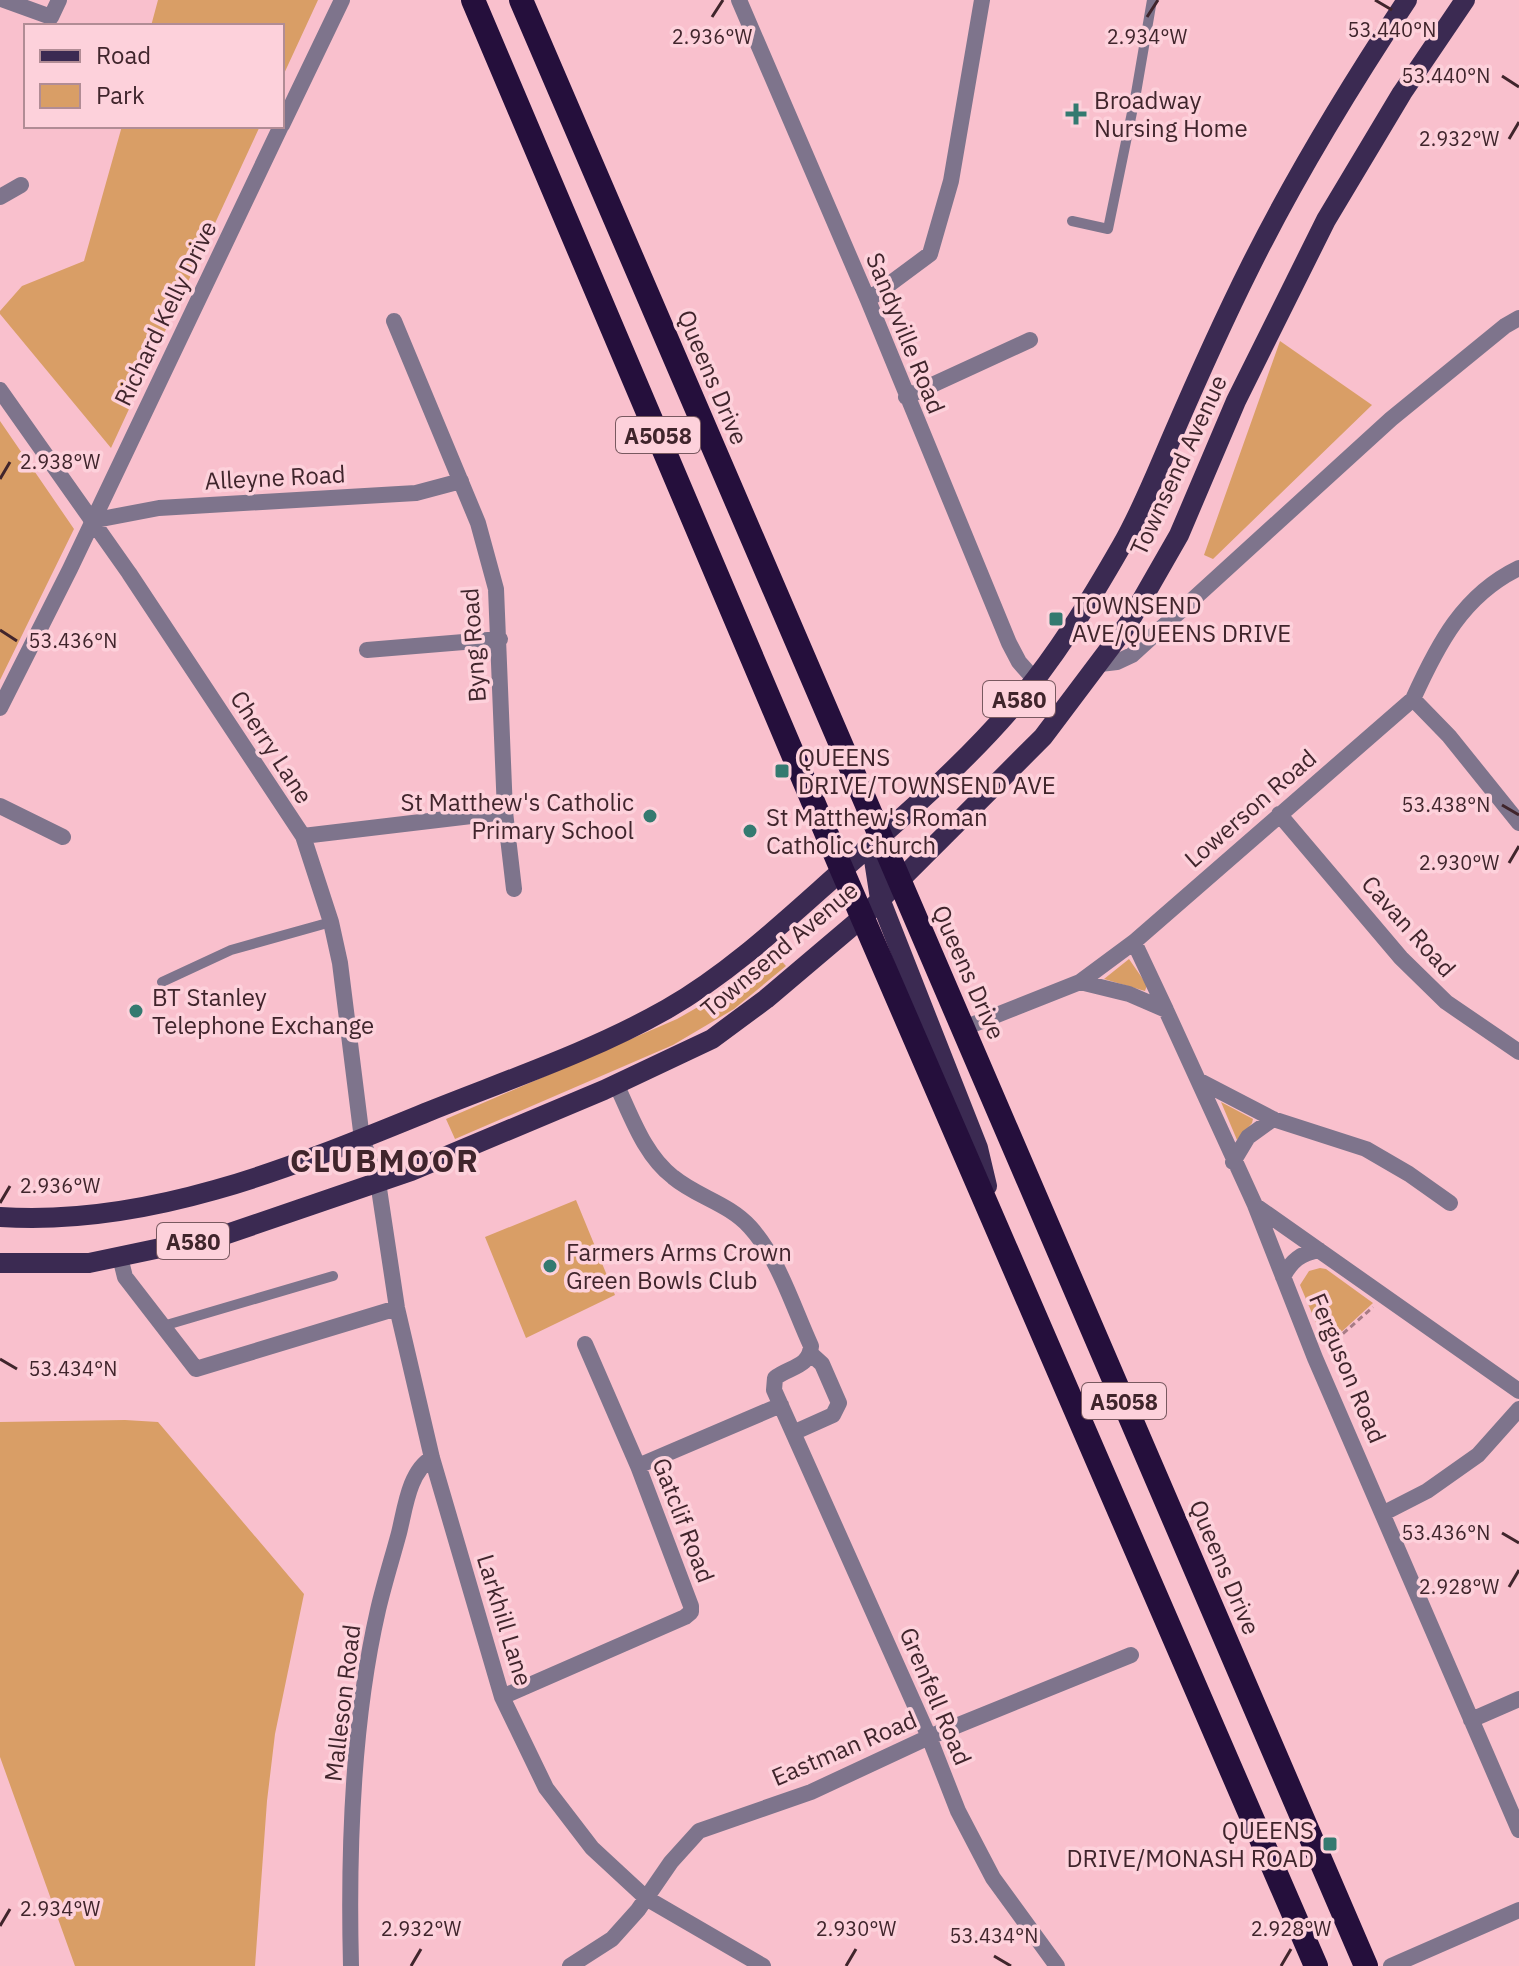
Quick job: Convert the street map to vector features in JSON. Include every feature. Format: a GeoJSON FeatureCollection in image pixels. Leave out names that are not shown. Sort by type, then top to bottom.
{"type":"FeatureCollection","features":[{"type":"Feature","properties":{"kind":"highway","name":"A5058"},"geometry":{"type":"LineString","coordinates":[[473,0],[842,870],[872,908],[995,1221],[1316,1966]]}},
{"type":"Feature","properties":{"kind":"highway","name":"Queens Drive"},"geometry":{"type":"LineString","coordinates":[[521,0],[1366,1966]]}},
{"type":"Feature","properties":{"kind":"main road","name":"Townsend Avenue"},"geometry":{"type":"LineString","coordinates":[[362,1139],[562,1059],[663,1011],[703,987],[880,838],[1012,709],[1035,680],[1120,548],[1148,497],[1172,437],[1252,264],[1348,90],[1407,0]]}},
{"type":"Feature","properties":{"kind":"main road","name":"Townsend Avenue"},"geometry":{"type":"LineString","coordinates":[[378,1182],[616,1084],[712,1039],[766,999],[872,908],[1035,746],[1128,624],[1179,535],[1236,401],[1326,220],[1402,93],[1465,0]]}},
{"type":"Feature","properties":{"kind":"main road"},"geometry":{"type":"LineString","coordinates":[[872,908],[874,860],[880,838]]}},
{"type":"Feature","properties":{"kind":"main road","name":"A580"},"geometry":{"type":"LineString","coordinates":[[0,1217],[125,1210],[272,1173],[362,1139]]}},
{"type":"Feature","properties":{"kind":"main road","name":"A580"},"geometry":{"type":"LineString","coordinates":[[0,1263],[89,1263],[120,1257],[227,1234],[378,1182]]}},
{"type":"Feature","properties":{"kind":"street"},"geometry":{"type":"LineString","coordinates":[[4,0],[50,22],[59,0]]}},
{"type":"Feature","properties":{"kind":"street","name":"Richard Kelly Drive"},"geometry":{"type":"LineString","coordinates":[[284,121],[342,0]]}},
{"type":"Feature","properties":{"kind":"street","name":"Sandyville Road"},"geometry":{"type":"LineString","coordinates":[[739,0],[868,300],[1009,643],[1019,662],[1035,680]]}},
{"type":"Feature","properties":{"kind":"street"},"geometry":{"type":"LineString","coordinates":[[868,300],[930,254],[951,181],[982,0]]}},
{"type":"Feature","properties":{"kind":"street","name":"Richard Kelly Drive"},"geometry":{"type":"LineString","coordinates":[[0,708],[281,128]]}},
{"type":"Feature","properties":{"kind":"street"},"geometry":{"type":"LineString","coordinates":[[0,197],[21,185]]}},
{"type":"Feature","properties":{"kind":"street"},"geometry":{"type":"LineString","coordinates":[[1100,664],[1117,662],[1132,655],[1391,419],[1519,318]]}},
{"type":"Feature","properties":{"kind":"street","name":"Byng Road"},"geometry":{"type":"LineString","coordinates":[[394,321],[478,523],[496,589],[505,812],[514,889]]}},
{"type":"Feature","properties":{"kind":"street"},"geometry":{"type":"LineString","coordinates":[[906,397],[1030,340]]}},
{"type":"Feature","properties":{"kind":"street","name":"Cherry Lane"},"geometry":{"type":"LineString","coordinates":[[0,390],[303,836],[331,922],[340,963],[362,1139],[378,1182]]}},
{"type":"Feature","properties":{"kind":"street","name":"Alleyne Road"},"geometry":{"type":"LineString","coordinates":[[91,521],[159,508],[416,493],[461,481]]}},
{"type":"Feature","properties":{"kind":"street","name":"Lowerson Road"},"geometry":{"type":"LineString","coordinates":[[964,1028],[1080,982],[1134,942],[1413,699],[1437,647],[1456,617],[1501,576],[1519,568]]}},
{"type":"Feature","properties":{"kind":"street"},"geometry":{"type":"LineString","coordinates":[[367,650],[500,639]]}},
{"type":"Feature","properties":{"kind":"street"},"geometry":{"type":"LineString","coordinates":[[1413,699],[1449,736],[1519,823]]}},
{"type":"Feature","properties":{"kind":"street"},"geometry":{"type":"LineString","coordinates":[[0,806],[63,837]]}},
{"type":"Feature","properties":{"kind":"street"},"geometry":{"type":"LineString","coordinates":[[303,836],[505,812]]}},
{"type":"Feature","properties":{"kind":"street","name":"Cavan Road"},"geometry":{"type":"LineString","coordinates":[[1279,814],[1401,958],[1446,1002],[1519,1052]]}},
{"type":"Feature","properties":{"kind":"street","name":"Ferguson Road"},"geometry":{"type":"LineString","coordinates":[[1134,942],[1255,1205],[1315,1358],[1519,1830]]}},
{"type":"Feature","properties":{"kind":"street"},"geometry":{"type":"LineString","coordinates":[[1080,982],[1129,994],[1166,1010]]}},
{"type":"Feature","properties":{"kind":"street"},"geometry":{"type":"LineString","coordinates":[[1198,1080],[1273,1119],[1366,1149],[1450,1203]]}},
{"type":"Feature","properties":{"kind":"street"},"geometry":{"type":"LineString","coordinates":[[616,1084],[645,1143],[662,1167],[693,1191],[737,1214],[761,1242],[811,1346],[811,1354],[805,1362],[775,1378],[774,1390],[781,1405],[638,1466]]}},
{"type":"Feature","properties":{"kind":"street"},"geometry":{"type":"LineString","coordinates":[[1233,1162],[1248,1137],[1273,1119]]}},
{"type":"Feature","properties":{"kind":"street","name":"Larkhill Lane"},"geometry":{"type":"LineString","coordinates":[[378,1182],[397,1308],[432,1458],[502,1697],[546,1788],[592,1848],[646,1898],[763,1966]]}},
{"type":"Feature","properties":{"kind":"street"},"geometry":{"type":"LineString","coordinates":[[1255,1205],[1519,1391]]}},
{"type":"Feature","properties":{"kind":"street"},"geometry":{"type":"LineString","coordinates":[[1283,1277],[1302,1255],[1319,1250]]}},
{"type":"Feature","properties":{"kind":"street"},"geometry":{"type":"LineString","coordinates":[[120,1257],[125,1277],[196,1369],[397,1308]]}},
{"type":"Feature","properties":{"kind":"street","name":"Gatclif Road"},"geometry":{"type":"LineString","coordinates":[[502,1697],[691,1612],[638,1466],[585,1344]]}},
{"type":"Feature","properties":{"kind":"street"},"geometry":{"type":"LineString","coordinates":[[795,1432],[833,1415],[839,1403],[822,1364],[811,1354]]}},
{"type":"Feature","properties":{"kind":"street","name":"Grenfell Road"},"geometry":{"type":"LineString","coordinates":[[781,1405],[929,1737],[958,1811],[993,1878],[1057,1966]]}},
{"type":"Feature","properties":{"kind":"street"},"geometry":{"type":"LineString","coordinates":[[1384,1513],[1427,1491],[1478,1455],[1519,1409]]}},
{"type":"Feature","properties":{"kind":"street","name":"Malleson Road"},"geometry":{"type":"LineString","coordinates":[[351,1966],[349,1903],[361,1711],[378,1612],[411,1491],[422,1464],[432,1458]]}},
{"type":"Feature","properties":{"kind":"street","name":"Eastman Road"},"geometry":{"type":"LineString","coordinates":[[570,1966],[612,1939],[699,1831],[811,1792],[929,1737],[1131,1655]]}},
{"type":"Feature","properties":{"kind":"street"},"geometry":{"type":"LineString","coordinates":[[1471,1720],[1519,1699]]}},
{"type":"Feature","properties":{"kind":"street"},"geometry":{"type":"LineString","coordinates":[[1391,1966],[1519,1910]]}},
{"type":"Feature","properties":{"kind":"lane"},"geometry":{"type":"LineString","coordinates":[[1072,221],[1108,229],[1152,0]]}},
{"type":"Feature","properties":{"kind":"lane"},"geometry":{"type":"LineString","coordinates":[[162,982],[231,950],[331,922]]}},
{"type":"Feature","properties":{"kind":"lane"},"geometry":{"type":"LineString","coordinates":[[163,1326],[333,1276]]}},
{"type":"Feature","properties":{"kind":"path"},"geometry":{"type":"LineString","coordinates":[[1315,1358],[1385,1296]]}},
{"type":"Feature","properties":{"kind":"green space"},"geometry":{"type":"Polygon","coordinates":[[[158,0],[318,0],[284,74],[284,24],[152,24],[158,0]]]}},
{"type":"Feature","properties":{"kind":"green space"},"geometry":{"type":"Polygon","coordinates":[[[121,128],[259,128],[111,448],[0,314],[22,286],[84,261],[121,128]]]}},
{"type":"Feature","properties":{"kind":"green space"},"geometry":{"type":"Polygon","coordinates":[[[1280,341],[1372,405],[1213,559],[1204,555],[1280,341]]]}},
{"type":"Feature","properties":{"kind":"green space"},"geometry":{"type":"Polygon","coordinates":[[[0,421],[74,529],[0,680],[0,421]]]}},
{"type":"Feature","properties":{"kind":"green space"},"geometry":{"type":"Polygon","coordinates":[[[771,950],[786,966],[734,1009],[673,1045],[455,1139],[446,1119],[677,1019],[705,1003],[771,950]]]}},
{"type":"Feature","properties":{"kind":"green space"},"geometry":{"type":"Polygon","coordinates":[[[1129,959],[1147,985],[1145,991],[1104,979],[1129,959]]]}},
{"type":"Feature","properties":{"kind":"green space"},"geometry":{"type":"Polygon","coordinates":[[[1221,1102],[1253,1119],[1237,1140],[1221,1102]]]}},
{"type":"Feature","properties":{"kind":"green space","name":"Farmers Arms Crown Green Bowls Club"},"geometry":{"type":"Polygon","coordinates":[[[576,1200],[615,1295],[526,1338],[485,1237],[576,1200]]]}},
{"type":"Feature","properties":{"kind":"green space"},"geometry":{"type":"Polygon","coordinates":[[[1326,1269],[1373,1303],[1326,1346],[1300,1285],[1309,1271],[1326,1269]]]}},
{"type":"Feature","properties":{"kind":"green space"},"geometry":{"type":"Polygon","coordinates":[[[0,1422],[158,1422],[304,1594],[275,1734],[255,1966],[75,1966],[0,1757],[0,1422]]]}},
{"type":"Feature","properties":{"kind":"place","name":"Broadway Nursing Home"},"geometry":{"type":"Point","coordinates":[1076,114]}},
{"type":"Feature","properties":{"kind":"place","name":"TOWNSEND AVE/QUEENS DRIVE"},"geometry":{"type":"Point","coordinates":[1056,619]}},
{"type":"Feature","properties":{"kind":"place","name":"QUEENS DRIVE/TOWNSEND AVE"},"geometry":{"type":"Point","coordinates":[782,771]}},
{"type":"Feature","properties":{"kind":"place","name":"St Matthew's Catholic Primary School"},"geometry":{"type":"Point","coordinates":[650,816]}},
{"type":"Feature","properties":{"kind":"place","name":"St Matthew's Roman Catholic Church"},"geometry":{"type":"Point","coordinates":[750,831]}},
{"type":"Feature","properties":{"kind":"place","name":"BT Stanley Telephone Exchange"},"geometry":{"type":"Point","coordinates":[136,1011]}},
{"type":"Feature","properties":{"kind":"place","name":"Farmers Arms Crown Green Bowls Club"},"geometry":{"type":"Point","coordinates":[550,1266]}},
{"type":"Feature","properties":{"kind":"place","name":"QUEENS DRIVE/MONASH ROAD"},"geometry":{"type":"Point","coordinates":[1330,1844]}},
{"type":"Feature","properties":{"kind":"district","name":"CLUBMOOR"},"geometry":{"type":"Point","coordinates":[385,1160]}}]}
